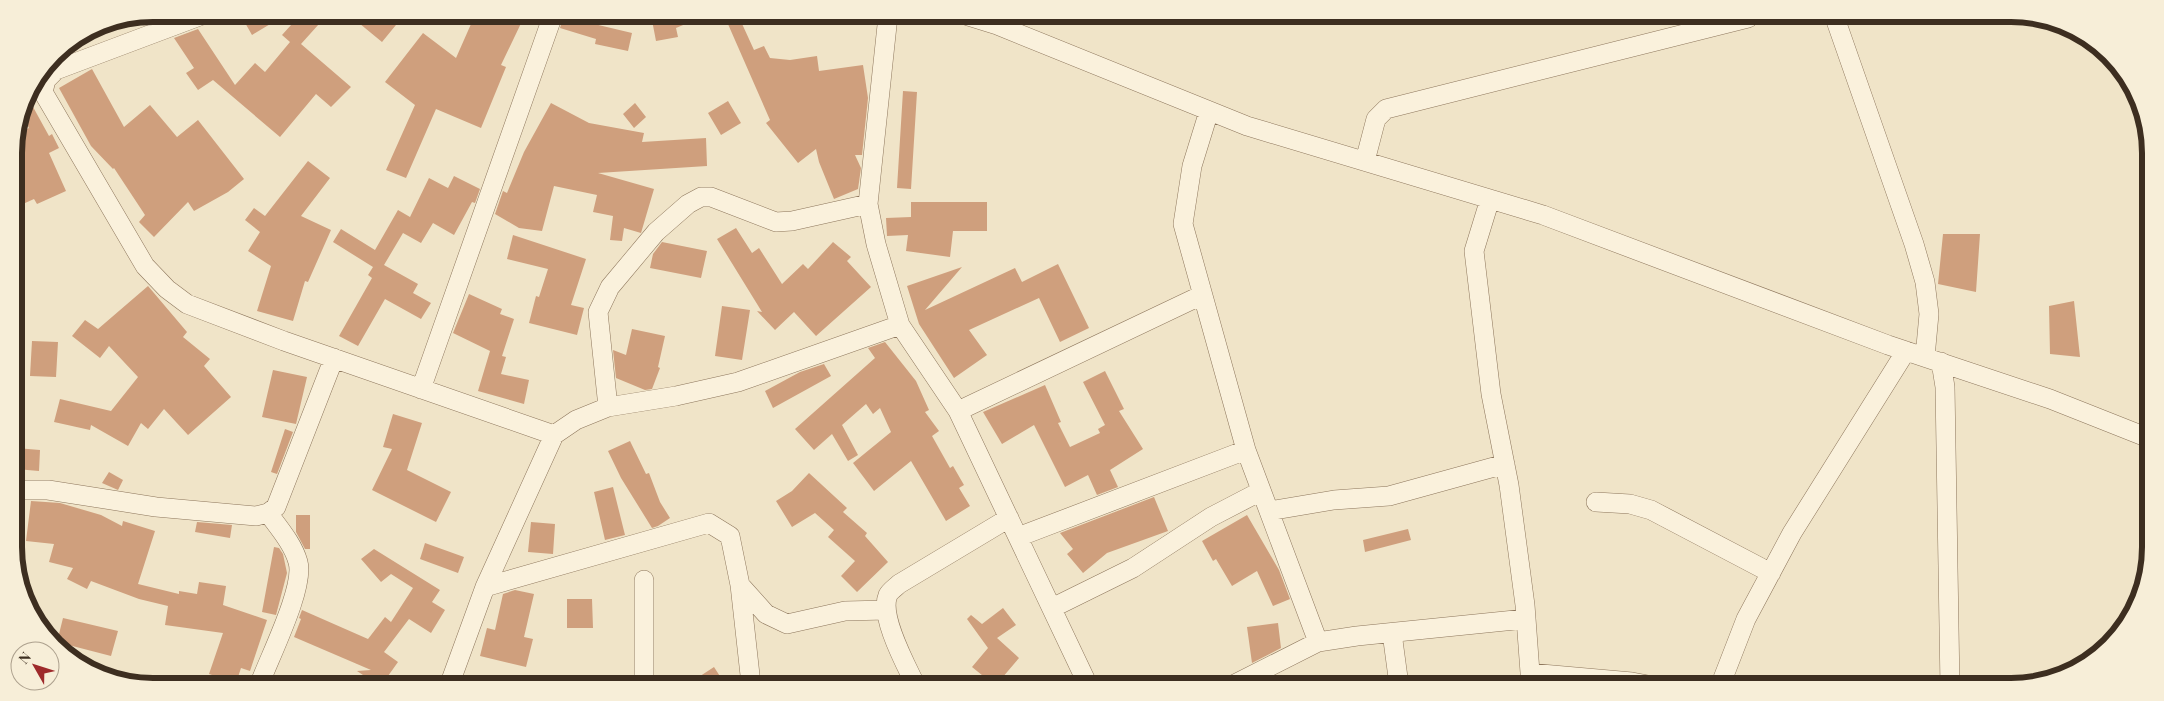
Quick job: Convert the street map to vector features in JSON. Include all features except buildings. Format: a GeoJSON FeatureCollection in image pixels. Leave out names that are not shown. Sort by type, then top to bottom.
{"type":"FeatureCollection","features":[{"type":"Feature","properties":{"kind":"street"},"geometry":{"type":"LineString","coordinates":[[50,73],[183,22]]}},
{"type":"Feature","properties":{"kind":"street"},"geometry":{"type":"LineString","coordinates":[[421,389],[551,22]]}},
{"type":"Feature","properties":{"kind":"street"},"geometry":{"type":"LineString","coordinates":[[887,22],[868,204],[876,244],[900,325],[958,411],[1085,678]]}},
{"type":"Feature","properties":{"kind":"street"},"geometry":{"type":"LineString","coordinates":[[987,22],[1247,126],[1543,215],[1906,351],[2050,399],[2142,435]]}},
{"type":"Feature","properties":{"kind":"street"},"geometry":{"type":"LineString","coordinates":[[1365,161],[1376,119],[1386,109],[1732,22]]}},
{"type":"Feature","properties":{"kind":"street"},"geometry":{"type":"LineString","coordinates":[[1836,22],[1914,244],[1922,272],[1929,314],[1933,360],[1945,387],[1950,678]]}},
{"type":"Feature","properties":{"kind":"street"},"geometry":{"type":"LineString","coordinates":[[43,84],[43,92],[145,266],[167,289],[187,304],[554,435]]}},
{"type":"Feature","properties":{"kind":"street"},"geometry":{"type":"LineString","coordinates":[[1209,110],[1192,166],[1183,224],[1246,450],[1318,642]]}},
{"type":"Feature","properties":{"kind":"street"},"geometry":{"type":"LineString","coordinates":[[608,407],[598,312],[610,287],[656,232],[688,204],[701,197],[711,197],[776,222],[792,221],[868,204]]}},
{"type":"Feature","properties":{"kind":"street"},"geometry":{"type":"LineString","coordinates":[[1490,199],[1474,251],[1491,394],[1505,464],[1526,619],[1530,678]]}},
{"type":"Feature","properties":{"kind":"street"},"geometry":{"type":"LineString","coordinates":[[958,411],[1202,295]]}},
{"type":"Feature","properties":{"kind":"street"},"geometry":{"type":"LineString","coordinates":[[452,678],[486,587],[554,435],[576,420],[608,407],[676,396],[738,382],[900,325]]}},
{"type":"Feature","properties":{"kind":"street"},"geometry":{"type":"LineString","coordinates":[[1723,678],[1746,619],[1792,533],[1906,351]]}},
{"type":"Feature","properties":{"kind":"street"},"geometry":{"type":"LineString","coordinates":[[22,490],[48,490],[148,506],[256,516],[268,513],[276,507],[334,358]]}},
{"type":"Feature","properties":{"kind":"street"},"geometry":{"type":"LineString","coordinates":[[1018,537],[1246,450]]}},
{"type":"Feature","properties":{"kind":"street"},"geometry":{"type":"LineString","coordinates":[[1269,511],[1334,500],[1389,496],[1505,464]]}},
{"type":"Feature","properties":{"kind":"street"},"geometry":{"type":"LineString","coordinates":[[1052,608],[1133,568],[1211,517],[1261,491]]}},
{"type":"Feature","properties":{"kind":"street"},"geometry":{"type":"LineString","coordinates":[[1596,502],[1630,504],[1651,510],[1771,573]]}},
{"type":"Feature","properties":{"kind":"street"},"geometry":{"type":"LineString","coordinates":[[262,678],[291,605],[300,576],[298,561],[286,537],[268,513]]}},
{"type":"Feature","properties":{"kind":"street"},"geometry":{"type":"LineString","coordinates":[[912,678],[900,653],[886,610],[888,595],[899,584],[1009,518]]}},
{"type":"Feature","properties":{"kind":"street"},"geometry":{"type":"LineString","coordinates":[[486,587],[709,523],[730,536],[740,585],[750,678]]}},
{"type":"Feature","properties":{"kind":"street"},"geometry":{"type":"LineString","coordinates":[[644,580],[644,678]]}},
{"type":"Feature","properties":{"kind":"street"},"geometry":{"type":"LineString","coordinates":[[740,585],[766,614],[788,624],[845,611],[886,610]]}},
{"type":"Feature","properties":{"kind":"street"},"geometry":{"type":"LineString","coordinates":[[1247,678],[1318,642],[1526,619]]}},
{"type":"Feature","properties":{"kind":"street"},"geometry":{"type":"LineString","coordinates":[[1392,633],[1398,678]]}}]}
